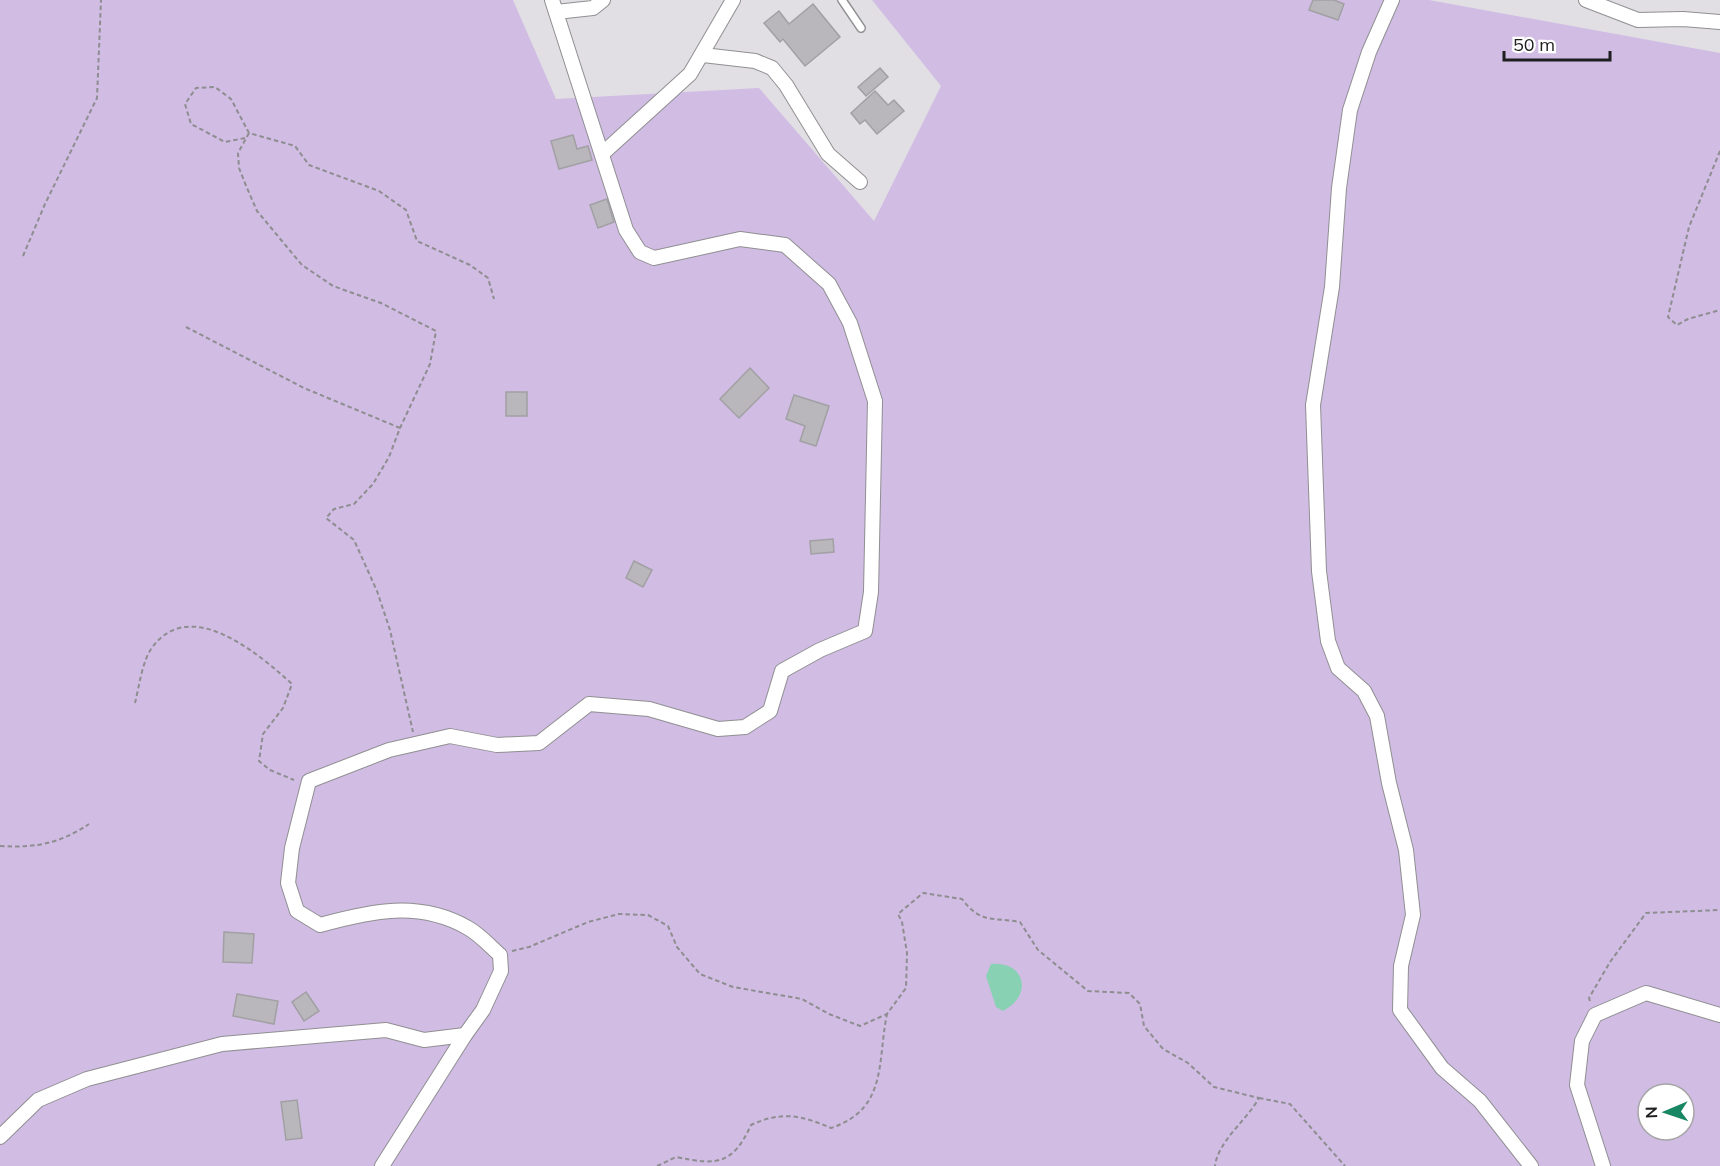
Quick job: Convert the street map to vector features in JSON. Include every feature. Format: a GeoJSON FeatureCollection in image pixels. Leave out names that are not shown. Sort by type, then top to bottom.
{"type":"FeatureCollection","features":[{"type":"Feature","properties":{"kind":"street"},"geometry":{"type":"LineString","coordinates":[[382,1166],[483,1010],[501,972],[500,955],[470,928],[447,919],[405,908],[320,925],[297,911],[288,882],[292,848],[309,781],[389,750],[450,735],[497,745],[538,742],[589,704],[650,709],[718,729],[745,727],[770,711],[782,671],[820,650],[865,631],[871,592],[875,401],[850,323],[829,284],[806,261],[785,245],[740,239],[654,258],[640,252],[626,230],[554,6],[593,8],[603,0]]}},
{"type":"Feature","properties":{"kind":"street"},"geometry":{"type":"LineString","coordinates":[[602,154],[690,74],[733,0]]}},
{"type":"Feature","properties":{"kind":"street"},"geometry":{"type":"LineString","coordinates":[[1392,0],[1369,52],[1350,110],[1339,188],[1332,287],[1313,405],[1318,571],[1328,641],[1338,668],[1364,691],[1377,716],[1389,783],[1406,850],[1413,915],[1401,966],[1400,1010],[1442,1068],[1480,1101],[1531,1166]]}},
{"type":"Feature","properties":{"kind":"street"},"geometry":{"type":"LineString","coordinates":[[1586,0],[1638,20],[1683,19],[1720,22]]}},
{"type":"Feature","properties":{"kind":"street"},"geometry":{"type":"LineString","coordinates":[[703,55],[755,61],[772,68],[786,86],[828,154],[860,182]]}},
{"type":"Feature","properties":{"kind":"street"},"geometry":{"type":"LineString","coordinates":[[1603,1166],[1577,1085],[1582,1041],[1595,1015],[1646,993],[1720,1016]]}},
{"type":"Feature","properties":{"kind":"street"},"geometry":{"type":"LineString","coordinates":[[0,1137],[38,1100],[87,1079],[222,1044],[386,1030],[424,1040],[465,1035]]}},
{"type":"Feature","properties":{"kind":"lane"},"geometry":{"type":"LineString","coordinates":[[842,0],[861,28]]}},
{"type":"Feature","properties":{"kind":"path"},"geometry":{"type":"LineString","coordinates":[[23,256],[45,204],[97,98],[101,0]]}},
{"type":"Feature","properties":{"kind":"path"},"geometry":{"type":"LineString","coordinates":[[247,138],[225,142],[191,124],[185,104],[196,88],[215,87],[231,99],[249,133],[296,146],[309,165],[379,191],[406,210],[417,241],[470,264],[489,278],[494,299]]}},
{"type":"Feature","properties":{"kind":"path"},"geometry":{"type":"LineString","coordinates":[[249,133],[238,153],[239,168],[250,196],[257,211],[302,266],[333,286],[381,303],[436,332],[430,364],[389,457],[373,484],[354,504],[334,509],[326,518],[354,540],[377,591],[390,630],[415,744]]}},
{"type":"Feature","properties":{"kind":"path"},"geometry":{"type":"LineString","coordinates":[[1720,151],[1689,227],[1668,317],[1677,325],[1688,319],[1720,310]]}},
{"type":"Feature","properties":{"kind":"path"},"geometry":{"type":"LineString","coordinates":[[186,327],[304,388],[400,428]]}},
{"type":"Feature","properties":{"kind":"path"},"geometry":{"type":"LineString","coordinates":[[135,703],[150,651],[165,632],[193,626],[220,634],[252,650],[292,684],[283,708],[263,734],[260,761],[289,780],[309,781]]}},
{"type":"Feature","properties":{"kind":"path"},"geometry":{"type":"LineString","coordinates":[[0,846],[38,847],[75,833],[89,824]]}},
{"type":"Feature","properties":{"kind":"path"},"geometry":{"type":"LineString","coordinates":[[657,1166],[676,1157],[700,1165],[724,1162],[740,1148],[751,1125],[773,1117],[799,1118],[831,1128],[848,1122],[862,1110],[876,1085],[884,1052],[882,1039],[887,1014],[906,988],[907,953],[902,922],[898,914],[923,893],[962,898],[973,913],[986,919],[1020,922],[1038,950],[1088,991],[1129,993],[1140,1004],[1144,1026],[1163,1049],[1188,1063],[1214,1087],[1290,1104],[1346,1166]]}},
{"type":"Feature","properties":{"kind":"path"},"geometry":{"type":"LineString","coordinates":[[1595,1015],[1589,998],[1610,962],[1646,913],[1720,910]]}},
{"type":"Feature","properties":{"kind":"path"},"geometry":{"type":"LineString","coordinates":[[500,955],[529,947],[588,922],[619,914],[648,915],[668,926],[676,947],[700,974],[733,987],[802,999],[829,1014],[860,1026],[887,1014]]}},
{"type":"Feature","properties":{"kind":"path"},"geometry":{"type":"LineString","coordinates":[[1215,1166],[1216,1160],[1234,1131],[1250,1114],[1259,1098]]}},
{"type":"Feature","properties":{"kind":"shaded area"},"geometry":{"type":"Polygon","coordinates":[[[0,0],[513,0],[556,99],[759,88],[874,221],[941,86],[872,0],[1429,0],[1720,53],[1720,1166],[0,1166],[0,0]]]}},
{"type":"Feature","properties":{"kind":"shaded area"},"geometry":{"type":"Polygon","coordinates":[[[991,964],[1012,968],[1021,981],[1022,989],[1019,997],[1013,1005],[1003,1011],[996,1007],[986,976],[991,964]]]}},
{"type":"Feature","properties":{"kind":"building"},"geometry":{"type":"Polygon","coordinates":[[[1313,0],[1334,0],[1344,4],[1338,20],[1309,10],[1313,0]]]}},
{"type":"Feature","properties":{"kind":"building"},"geometry":{"type":"Polygon","coordinates":[[[813,4],[840,37],[805,66],[783,39],[780,42],[764,23],[779,11],[789,24],[813,4]]]}},
{"type":"Feature","properties":{"kind":"building"},"geometry":{"type":"Polygon","coordinates":[[[880,68],[888,77],[866,96],[858,87],[880,68]]]}},
{"type":"Feature","properties":{"kind":"building"},"geometry":{"type":"Polygon","coordinates":[[[875,91],[888,105],[894,100],[904,111],[877,134],[865,120],[860,124],[851,113],[875,91]]]}},
{"type":"Feature","properties":{"kind":"building"},"geometry":{"type":"Polygon","coordinates":[[[573,135],[577,149],[588,146],[592,160],[559,169],[551,141],[573,135]]]}},
{"type":"Feature","properties":{"kind":"building"},"geometry":{"type":"Polygon","coordinates":[[[607,199],[614,222],[598,228],[590,205],[607,199]]]}},
{"type":"Feature","properties":{"kind":"building"},"geometry":{"type":"Polygon","coordinates":[[[750,368],[769,388],[739,418],[720,399],[750,368]]]}},
{"type":"Feature","properties":{"kind":"building"},"geometry":{"type":"Polygon","coordinates":[[[506,392],[527,392],[527,416],[506,416],[506,392]]]}},
{"type":"Feature","properties":{"kind":"building"},"geometry":{"type":"Polygon","coordinates":[[[794,395],[829,406],[816,446],[800,441],[805,426],[786,419],[794,395]]]}},
{"type":"Feature","properties":{"kind":"building"},"geometry":{"type":"Polygon","coordinates":[[[833,539],[834,552],[811,554],[810,541],[833,539]]]}},
{"type":"Feature","properties":{"kind":"building"},"geometry":{"type":"Polygon","coordinates":[[[634,561],[652,570],[643,587],[626,578],[634,561]]]}},
{"type":"Feature","properties":{"kind":"building"},"geometry":{"type":"Polygon","coordinates":[[[224,932],[254,934],[252,963],[223,962],[224,932]]]}},
{"type":"Feature","properties":{"kind":"building"},"geometry":{"type":"Polygon","coordinates":[[[306,992],[319,1011],[304,1021],[292,1002],[306,992]]]}},
{"type":"Feature","properties":{"kind":"building"},"geometry":{"type":"Polygon","coordinates":[[[237,994],[278,1001],[274,1024],[233,1016],[237,994]]]}},
{"type":"Feature","properties":{"kind":"building"},"geometry":{"type":"Polygon","coordinates":[[[297,1100],[302,1138],[286,1140],[281,1102],[297,1100]]]}}]}
